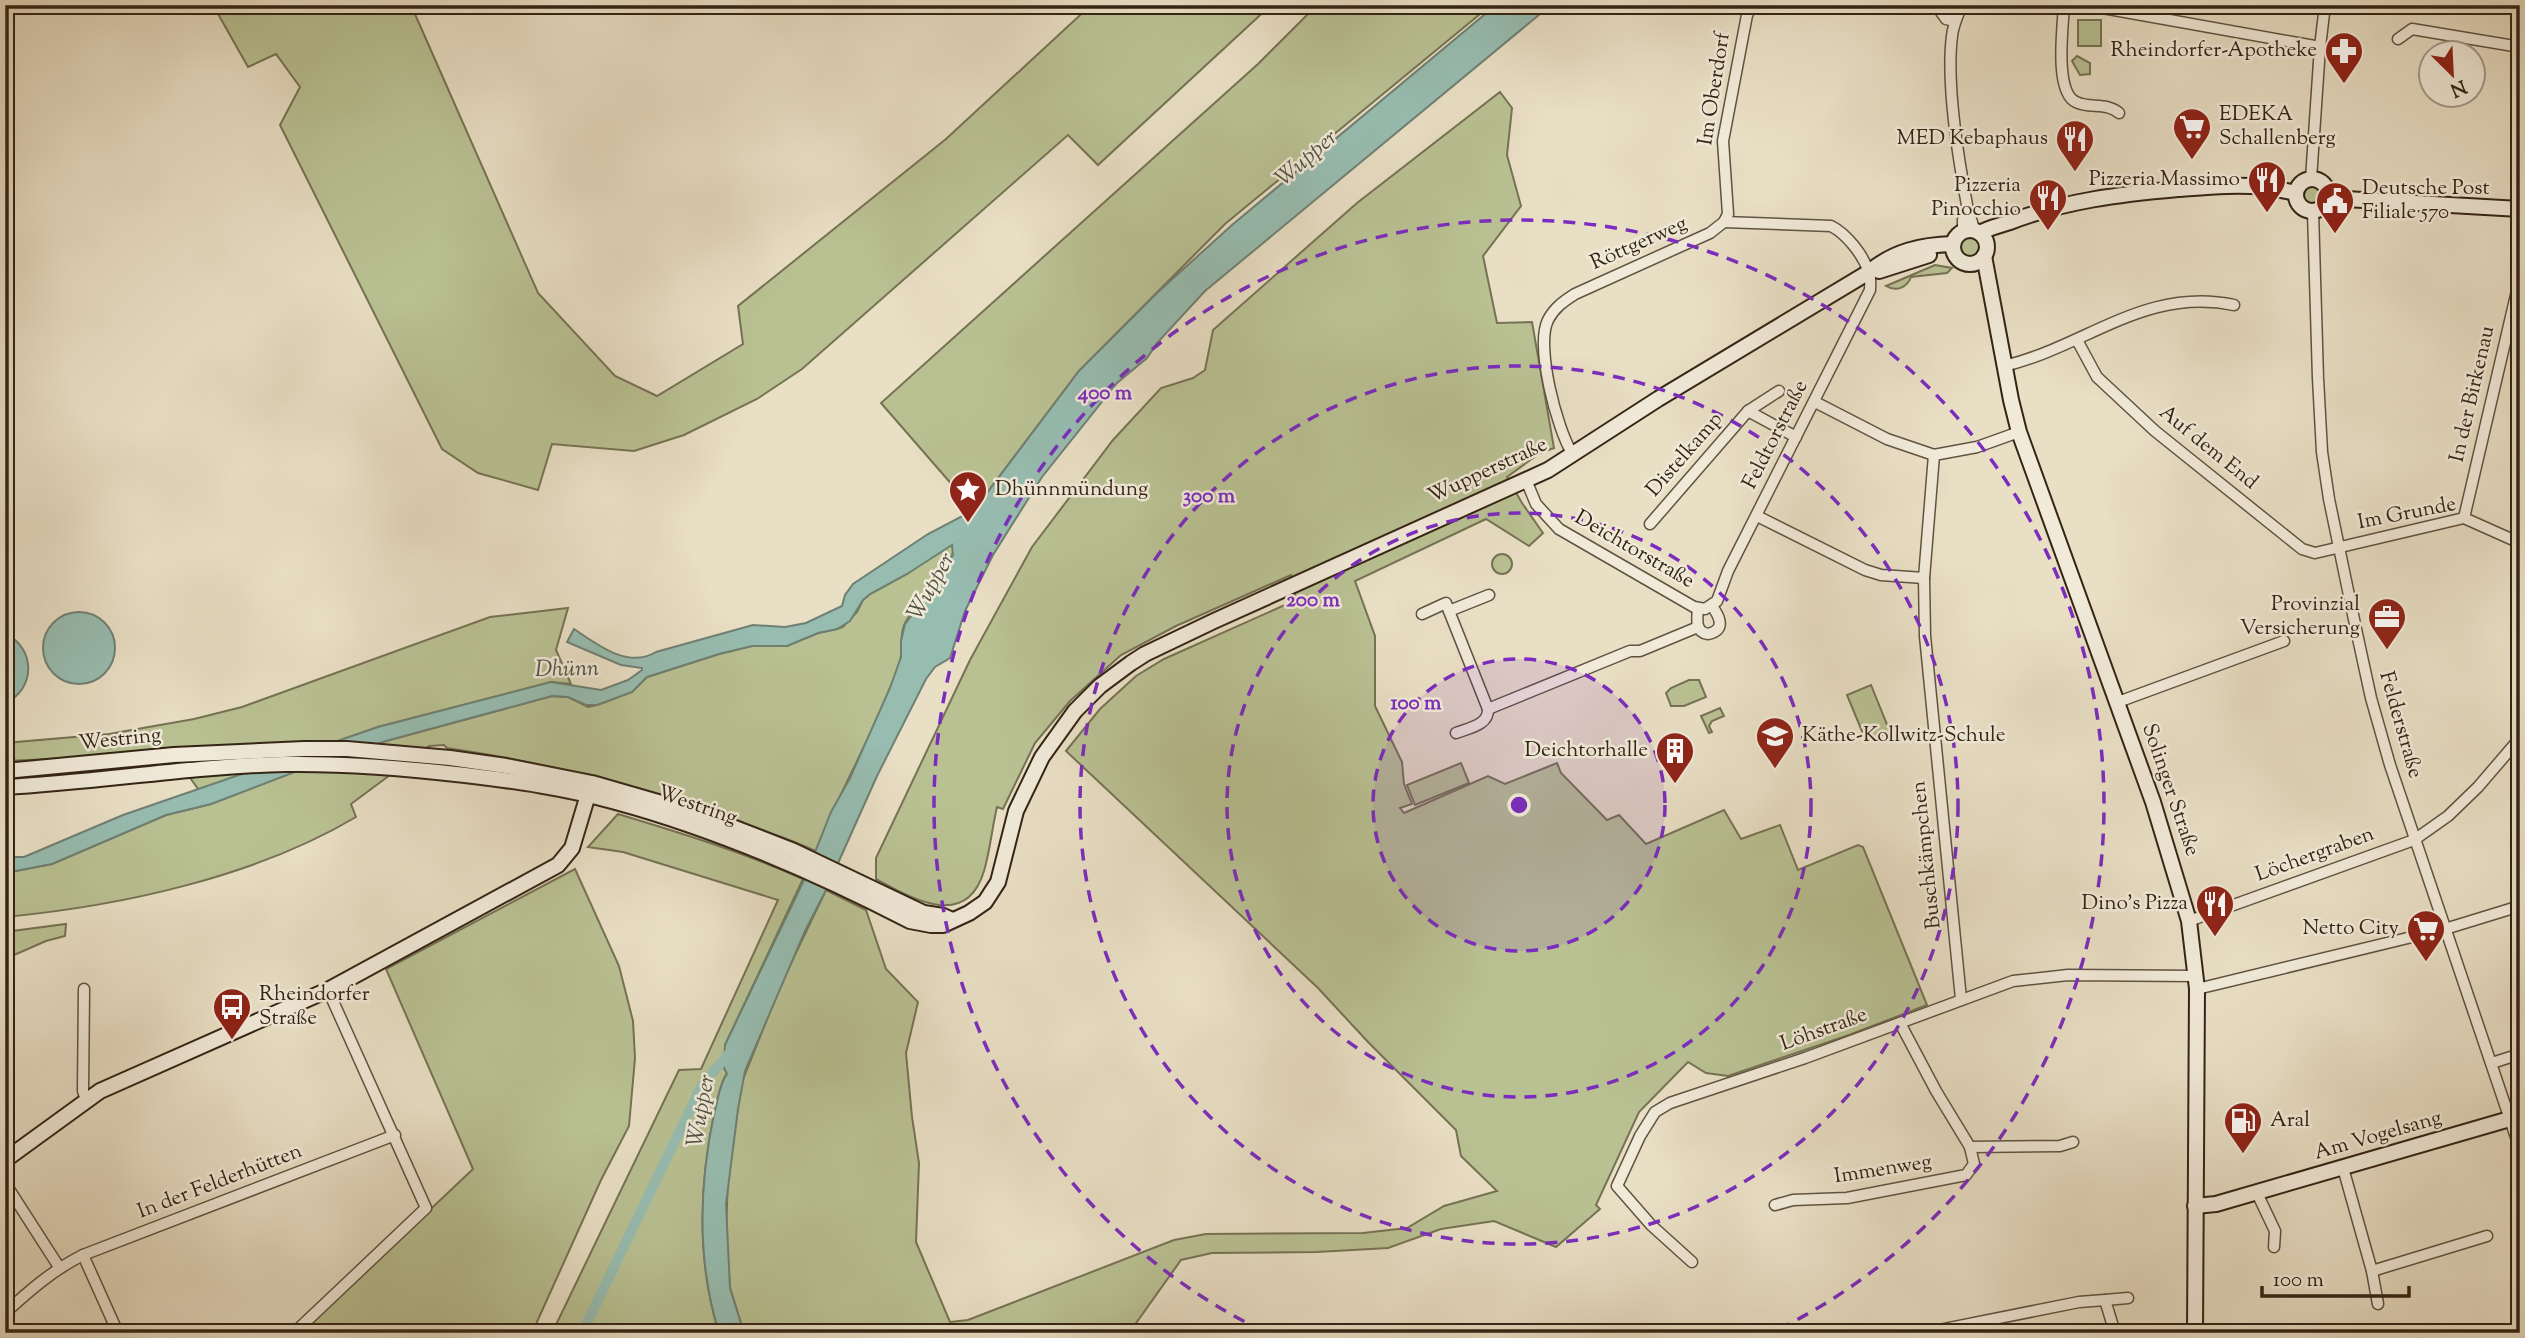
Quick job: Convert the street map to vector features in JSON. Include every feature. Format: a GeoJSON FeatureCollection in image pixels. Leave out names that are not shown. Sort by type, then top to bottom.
{"type":"FeatureCollection","features":[{"type":"Feature","properties":{"kind":"main road"},"geometry":{"type":"LineString","coordinates":[[2311,179],[2326,186],[2328,198],[2323,207],[2313,212],[2300,206],[2296,193],[2300,184],[2311,179]]}},
{"type":"Feature","properties":{"kind":"main road"},"geometry":{"type":"LineString","coordinates":[[1976,243],[1957,236],[1954,249],[1962,261],[1989,227],[2060,206],[2125,194],[2241,186],[2296,193]]}},
{"type":"Feature","properties":{"kind":"main road"},"geometry":{"type":"LineString","coordinates":[[2328,198],[2520,209]]}},
{"type":"Feature","properties":{"kind":"main road","name":"Solinger Straße"},"geometry":{"type":"LineString","coordinates":[[1976,243],[1995,308],[2004,366],[2019,432],[2171,854],[2189,921],[2197,983],[2196,1333]]}},
{"type":"Feature","properties":{"kind":"main road","name":"Wupperstraße"},"geometry":{"type":"LineString","coordinates":[[590,789],[696,813],[892,904],[952,920],[977,909],[992,892],[1027,785],[1063,727],[1100,686],[1145,654],[1548,470],[1869,272],[1883,260],[1908,250],[1932,245],[1954,249]]}},
{"type":"Feature","properties":{"kind":"main road","name":"Westring"},"geometry":{"type":"LineString","coordinates":[[5,771],[174,755],[347,749],[506,765],[590,789]]}},
{"type":"Feature","properties":{"kind":"main road","name":"Westring"},"geometry":{"type":"LineString","coordinates":[[5,786],[46,785],[178,771],[286,764],[414,769],[590,789]]}},
{"type":"Feature","properties":{"kind":"main road"},"geometry":{"type":"LineString","coordinates":[[5,1160],[86,1100],[111,1086],[328,990],[558,865],[572,848],[590,789]]}},
{"type":"Feature","properties":{"kind":"main road","name":"Am Vogelsang"},"geometry":{"type":"LineString","coordinates":[[2195,1206],[2216,1204],[2257,1193],[2515,1117]]}},
{"type":"Feature","properties":{"kind":"street","name":"Im Oberdorf"},"geometry":{"type":"LineString","coordinates":[[1724,222],[1728,215],[1723,141],[1747,15],[1753,5]]}},
{"type":"Feature","properties":{"kind":"street"},"geometry":{"type":"LineString","coordinates":[[1936,5],[1946,19],[1955,21]]}},
{"type":"Feature","properties":{"kind":"street"},"geometry":{"type":"LineString","coordinates":[[1962,5],[1955,21],[1951,54],[1952,89],[1968,210],[1976,243]]}},
{"type":"Feature","properties":{"kind":"street"},"geometry":{"type":"LineString","coordinates":[[2064,5],[2061,58],[2065,89],[2069,97],[2077,103],[2113,108],[2119,113]]}},
{"type":"Feature","properties":{"kind":"street"},"geometry":{"type":"LineString","coordinates":[[2086,5],[2320,47]]}},
{"type":"Feature","properties":{"kind":"street"},"geometry":{"type":"LineString","coordinates":[[2311,179],[2325,5]]}},
{"type":"Feature","properties":{"kind":"street"},"geometry":{"type":"LineString","coordinates":[[2398,39],[2412,29],[2520,47]]}},
{"type":"Feature","properties":{"kind":"street","name":"Felderstraße"},"geometry":{"type":"LineString","coordinates":[[2313,212],[2322,452],[2371,698],[2414,840],[2492,1063],[2515,1117],[2520,1149]]}},
{"type":"Feature","properties":{"kind":"street"},"geometry":{"type":"LineString","coordinates":[[1724,222],[1831,226],[1842,231],[1869,272]]}},
{"type":"Feature","properties":{"kind":"street","name":"Röttgerweg"},"geometry":{"type":"LineString","coordinates":[[1572,453],[1565,441],[1544,363],[1543,333],[1547,321],[1562,301],[1710,233],[1724,222]]}},
{"type":"Feature","properties":{"kind":"street","name":"Feldtorstraße"},"geometry":{"type":"LineString","coordinates":[[1705,608],[1717,601],[1728,571],[1870,290],[1869,272]]}},
{"type":"Feature","properties":{"kind":"street","name":"In der Birkenau"},"geometry":{"type":"LineString","coordinates":[[2464,518],[2520,278]]}},
{"type":"Feature","properties":{"kind":"street"},"geometry":{"type":"LineString","coordinates":[[2004,366],[2031,360],[2128,315],[2170,303],[2213,300],[2234,305]]}},
{"type":"Feature","properties":{"kind":"street","name":"Auf dem End"},"geometry":{"type":"LineString","coordinates":[[2077,340],[2097,377],[2155,431],[2302,549],[2315,553],[2339,547]]}},
{"type":"Feature","properties":{"kind":"street","name":"Distelkamp"},"geometry":{"type":"LineString","coordinates":[[1650,524],[1748,411],[1779,391]]}},
{"type":"Feature","properties":{"kind":"street"},"geometry":{"type":"LineString","coordinates":[[1815,402],[1887,439],[1934,455],[1977,447],[2019,432]]}},
{"type":"Feature","properties":{"kind":"street","name":"Distelkamp"},"geometry":{"type":"LineString","coordinates":[[1748,411],[1796,437]]}},
{"type":"Feature","properties":{"kind":"street","name":"Buschkämpchen"},"geometry":{"type":"LineString","coordinates":[[1934,455],[1924,578],[1924,636],[1961,999]]}},
{"type":"Feature","properties":{"kind":"street","name":"Deichtorstraße"},"geometry":{"type":"LineString","coordinates":[[1525,480],[1536,504],[1559,529],[1636,576],[1705,608]]}},
{"type":"Feature","properties":{"kind":"street"},"geometry":{"type":"LineString","coordinates":[[1757,516],[1865,570],[1881,575],[1924,578]]}},
{"type":"Feature","properties":{"kind":"street","name":"Im Grunde"},"geometry":{"type":"LineString","coordinates":[[2339,547],[2464,518],[2520,542]]}},
{"type":"Feature","properties":{"kind":"street"},"geometry":{"type":"LineString","coordinates":[[1450,611],[1489,595]]}},
{"type":"Feature","properties":{"kind":"street"},"geometry":{"type":"LineString","coordinates":[[1422,614],[1446,603],[1488,709],[1489,714],[1485,721],[1456,733]]}},
{"type":"Feature","properties":{"kind":"street"},"geometry":{"type":"LineString","coordinates":[[1488,709],[1630,651],[1640,651],[1698,627],[1705,608],[1720,619],[1718,630],[1708,635],[1698,627]]}},
{"type":"Feature","properties":{"kind":"street"},"geometry":{"type":"LineString","coordinates":[[2118,702],[2284,641]]}},
{"type":"Feature","properties":{"kind":"street","name":"Löchergraben"},"geometry":{"type":"LineString","coordinates":[[2189,921],[2414,840],[2448,817],[2520,737]]}},
{"type":"Feature","properties":{"kind":"street","name":"Löhstraße"},"geometry":{"type":"LineString","coordinates":[[1692,1262],[1651,1225],[1617,1186],[1640,1136],[1655,1112],[1670,1103],[2013,981],[2067,975],[2197,983],[2445,929],[2520,906]]}},
{"type":"Feature","properties":{"kind":"street"},"geometry":{"type":"LineString","coordinates":[[84,989],[83,1091],[86,1100]]}},
{"type":"Feature","properties":{"kind":"street"},"geometry":{"type":"LineString","coordinates":[[293,1333],[426,1208],[328,990]]}},
{"type":"Feature","properties":{"kind":"street"},"geometry":{"type":"LineString","coordinates":[[1900,1023],[1970,1147],[2060,1146],[2073,1142]]}},
{"type":"Feature","properties":{"kind":"street"},"geometry":{"type":"LineString","coordinates":[[2492,1063],[2520,1054]]}},
{"type":"Feature","properties":{"kind":"street","name":"In der Felderhütten"},"geometry":{"type":"LineString","coordinates":[[5,1313],[40,1281],[59,1267],[83,1255],[395,1135]]}},
{"type":"Feature","properties":{"kind":"street","name":"Immenweg"},"geometry":{"type":"LineString","coordinates":[[1775,1205],[1793,1200],[1847,1198],[1966,1175],[1974,1164],[1970,1147]]}},
{"type":"Feature","properties":{"kind":"street"},"geometry":{"type":"LineString","coordinates":[[2343,1168],[2372,1271],[2378,1304]]}},
{"type":"Feature","properties":{"kind":"street"},"geometry":{"type":"LineString","coordinates":[[5,1183],[59,1267]]}},
{"type":"Feature","properties":{"kind":"street"},"geometry":{"type":"LineString","coordinates":[[2257,1193],[2275,1231],[2274,1247]]}},
{"type":"Feature","properties":{"kind":"street"},"geometry":{"type":"LineString","coordinates":[[2372,1271],[2487,1236]]}},
{"type":"Feature","properties":{"kind":"street"},"geometry":{"type":"LineString","coordinates":[[83,1255],[116,1332]]}},
{"type":"Feature","properties":{"kind":"street"},"geometry":{"type":"LineString","coordinates":[[1924,1333],[2079,1302],[2129,1298]]}},
{"type":"Feature","properties":{"kind":"street"},"geometry":{"type":"LineString","coordinates":[[2105,1300],[2115,1333]]}},
{"type":"Feature","properties":{"kind":"green space"},"geometry":{"type":"Polygon","coordinates":[[[213,5],[411,5],[538,293],[615,376],[657,396],[743,344],[738,306],[946,139],[1091,5],[1271,5],[1098,165],[1068,135],[802,369],[757,399],[684,435],[634,451],[552,444],[538,490],[478,473],[442,449],[280,125],[300,87],[276,54],[248,67],[213,5]]]}},
{"type":"Feature","properties":{"kind":"green space"},"geometry":{"type":"Polygon","coordinates":[[[1317,5],[1491,5],[1225,224],[1079,371],[974,510],[881,403],[1258,64],[1317,5]]]}},
{"type":"Feature","properties":{"kind":"green space"},"geometry":{"type":"Polygon","coordinates":[[[2078,20],[2101,20],[2101,46],[2078,46],[2078,20]]]}},
{"type":"Feature","properties":{"kind":"green space"},"geometry":{"type":"Polygon","coordinates":[[[2077,56],[2090,63],[2090,74],[2080,75],[2072,61],[2077,56]]]}},
{"type":"Feature","properties":{"kind":"green space"},"geometry":{"type":"Polygon","coordinates":[[[1500,92],[1512,108],[1507,155],[1521,206],[1483,256],[1497,323],[1532,322],[1554,448],[1540,453],[1507,477],[1543,533],[1529,546],[1486,519],[1355,581],[1375,636],[1375,706],[1402,762],[1404,784],[1412,804],[1400,808],[1404,813],[1488,776],[1505,784],[1557,763],[1561,773],[1607,820],[1619,815],[1646,844],[1724,810],[1741,839],[1780,825],[1798,870],[1858,845],[1863,847],[1927,1005],[1728,1076],[1706,1073],[1688,1062],[1639,1112],[1596,1205],[1600,1209],[1556,1247],[1494,1221],[1441,1229],[1388,1248],[1212,1253],[1181,1260],[1129,1333],[744,1333],[730,1288],[726,1235],[728,1175],[742,1082],[781,984],[826,890],[866,910],[886,969],[918,1002],[906,1053],[919,1163],[916,1242],[950,1322],[968,1320],[1174,1240],[1206,1234],[1363,1233],[1407,1228],[1444,1206],[1497,1191],[1461,1156],[1456,1130],[1318,988],[1066,751],[1100,709],[1136,676],[1164,659],[1296,600],[1291,575],[1176,626],[1121,655],[1070,701],[1035,743],[1003,809],[997,807],[984,871],[976,889],[964,900],[951,905],[936,905],[905,894],[876,879],[876,858],[970,660],[1032,547],[1113,440],[1161,388],[1193,378],[1205,370],[1213,330],[1357,203],[1500,92]]]}},
{"type":"Feature","properties":{"kind":"green space"},"geometry":{"type":"Polygon","coordinates":[[[2309,187],[2315,187],[2320,195],[2318,201],[2309,203],[2304,198],[2304,192],[2309,187]]]}},
{"type":"Feature","properties":{"kind":"green space"},"geometry":{"type":"Polygon","coordinates":[[[1970,238],[1976,241],[1979,247],[1976,253],[1970,256],[1964,253],[1961,247],[1964,241],[1970,238]]]}},
{"type":"Feature","properties":{"kind":"green space"},"geometry":{"type":"Polygon","coordinates":[[[1935,265],[1952,268],[1947,273],[1911,277],[1901,288],[1886,286],[1935,265]]]}},
{"type":"Feature","properties":{"kind":"green space"},"geometry":{"type":"Polygon","coordinates":[[[948,545],[954,547],[947,568],[903,627],[898,670],[816,851],[706,809],[633,787],[522,761],[447,748],[444,745],[429,746],[351,804],[356,817],[275,856],[231,872],[140,896],[5,917],[5,873],[52,864],[166,815],[211,804],[323,761],[386,741],[552,696],[568,697],[588,707],[597,705],[632,692],[647,677],[719,654],[752,646],[787,646],[818,633],[843,627],[870,594],[907,574],[948,545]]]}},
{"type":"Feature","properties":{"kind":"green space"},"geometry":{"type":"Polygon","coordinates":[[[1502,554],[1509,557],[1512,564],[1509,571],[1502,574],[1495,571],[1492,564],[1495,557],[1502,554]]]}},
{"type":"Feature","properties":{"kind":"green space"},"geometry":{"type":"Polygon","coordinates":[[[568,608],[556,650],[571,684],[551,682],[378,727],[199,790],[168,748],[74,758],[5,761],[5,743],[109,734],[194,719],[242,707],[490,617],[568,608]]]}},
{"type":"Feature","properties":{"kind":"green space"},"geometry":{"type":"Polygon","coordinates":[[[1689,680],[1699,680],[1706,697],[1684,706],[1671,706],[1666,693],[1689,680]]]}},
{"type":"Feature","properties":{"kind":"green space"},"geometry":{"type":"Polygon","coordinates":[[[1871,685],[1890,732],[1866,741],[1847,695],[1871,685]]]}},
{"type":"Feature","properties":{"kind":"green space"},"geometry":{"type":"Polygon","coordinates":[[[1720,708],[1724,716],[1712,721],[1709,726],[1712,732],[1709,733],[1701,716],[1720,708]]]}},
{"type":"Feature","properties":{"kind":"green space"},"geometry":{"type":"Polygon","coordinates":[[[1461,763],[1469,783],[1415,805],[1407,785],[1461,763]]]}},
{"type":"Feature","properties":{"kind":"green space"},"geometry":{"type":"Polygon","coordinates":[[[618,814],[735,852],[803,879],[725,1045],[727,1073],[720,1088],[714,1114],[703,1196],[707,1279],[719,1333],[552,1333],[679,1070],[701,1069],[778,900],[623,852],[588,847],[618,814]]]}},
{"type":"Feature","properties":{"kind":"green space"},"geometry":{"type":"Polygon","coordinates":[[[575,869],[619,966],[633,1021],[635,1058],[629,1126],[601,1180],[532,1333],[300,1333],[473,1169],[386,969],[575,869]]]}},
{"type":"Feature","properties":{"kind":"green space"},"geometry":{"type":"Polygon","coordinates":[[[66,924],[65,936],[46,941],[5,959],[5,932],[66,924]]]}},
{"type":"Feature","properties":{"kind":"green space"},"geometry":{"type":"Polygon","coordinates":[[[2520,1321],[2520,1333],[2482,1333],[2520,1321]]]}},
{"type":"Feature","properties":{"kind":"water"},"geometry":{"type":"Polygon","coordinates":[[[1496,5],[1551,5],[1205,291],[1157,343],[1147,358],[1117,383],[1042,477],[993,555],[965,611],[950,658],[935,667],[926,679],[877,776],[805,931],[745,1071],[726,1204],[730,1288],[744,1333],[719,1333],[704,1251],[705,1169],[720,1088],[727,1074],[724,1068],[725,1045],[804,880],[831,812],[850,778],[890,688],[901,657],[905,624],[929,594],[953,555],[952,545],[870,594],[850,621],[837,629],[818,633],[787,646],[752,646],[719,654],[647,677],[632,692],[597,705],[586,705],[568,697],[552,696],[386,741],[323,761],[211,804],[166,815],[52,864],[5,873],[5,857],[24,857],[123,815],[378,727],[551,682],[601,690],[628,680],[642,670],[621,665],[567,642],[574,629],[613,653],[635,658],[753,625],[785,627],[806,623],[842,606],[845,595],[853,584],[928,534],[974,510],[1079,371],[1158,292],[1232,225],[1496,5]]]}},
{"type":"Feature","properties":{"kind":"water"},"geometry":{"type":"Polygon","coordinates":[[[79,612],[99,618],[109,628],[115,648],[109,668],[99,678],[79,684],[59,678],[49,668],[43,648],[49,628],[59,618],[79,612]]]}},
{"type":"Feature","properties":{"kind":"water"},"geometry":{"type":"Polygon","coordinates":[[[5,634],[22,648],[28,668],[22,689],[5,703],[5,634]]]}},
{"type":"Feature","properties":{"kind":"waterway","name":"Wupper"},"geometry":{"type":"LineString","coordinates":[[582,1333],[702,1085],[733,1049]]}},
{"type":"Feature","properties":{"kind":"place","name":"Rheindorfer-Apotheke"},"geometry":{"type":"Point","coordinates":[2344,85]}},
{"type":"Feature","properties":{"kind":"place","name":"EDEKA Schallenberg"},"geometry":{"type":"Point","coordinates":[2192,161]}},
{"type":"Feature","properties":{"kind":"place","name":"MED Kebaphaus"},"geometry":{"type":"Point","coordinates":[2075,173]}},
{"type":"Feature","properties":{"kind":"place","name":"Pizzeria Massimo"},"geometry":{"type":"Point","coordinates":[2267,214]}},
{"type":"Feature","properties":{"kind":"place","name":"Pizzeria Pinocchio"},"geometry":{"type":"Point","coordinates":[2048,232]}},
{"type":"Feature","properties":{"kind":"place","name":"Deutsche Post Filiale 570"},"geometry":{"type":"Point","coordinates":[2335,235]}},
{"type":"Feature","properties":{"kind":"place","name":"Dhünnmündung"},"geometry":{"type":"Point","coordinates":[968,524]}},
{"type":"Feature","properties":{"kind":"place","name":"Provinzial Versicherung"},"geometry":{"type":"Point","coordinates":[2387,651]}},
{"type":"Feature","properties":{"kind":"place","name":"Käthe-Kollwitz-Schule"},"geometry":{"type":"Point","coordinates":[1775,770]}},
{"type":"Feature","properties":{"kind":"place","name":"Deichtorhalle"},"geometry":{"type":"Point","coordinates":[1675,785]}},
{"type":"Feature","properties":{"kind":"place","name":"Dino's Pizza"},"geometry":{"type":"Point","coordinates":[2215,938]}},
{"type":"Feature","properties":{"kind":"place","name":"Netto City"},"geometry":{"type":"Point","coordinates":[2426,963]}},
{"type":"Feature","properties":{"kind":"place","name":"Rheindorfer Straße"},"geometry":{"type":"Point","coordinates":[232,1041]}},
{"type":"Feature","properties":{"kind":"place","name":"Aral"},"geometry":{"type":"Point","coordinates":[2243,1155]}},
{"type":"Feature","properties":{"kind":"water label","name":"Dhünn"},"geometry":{"type":"Point","coordinates":[567,670]}}]}
